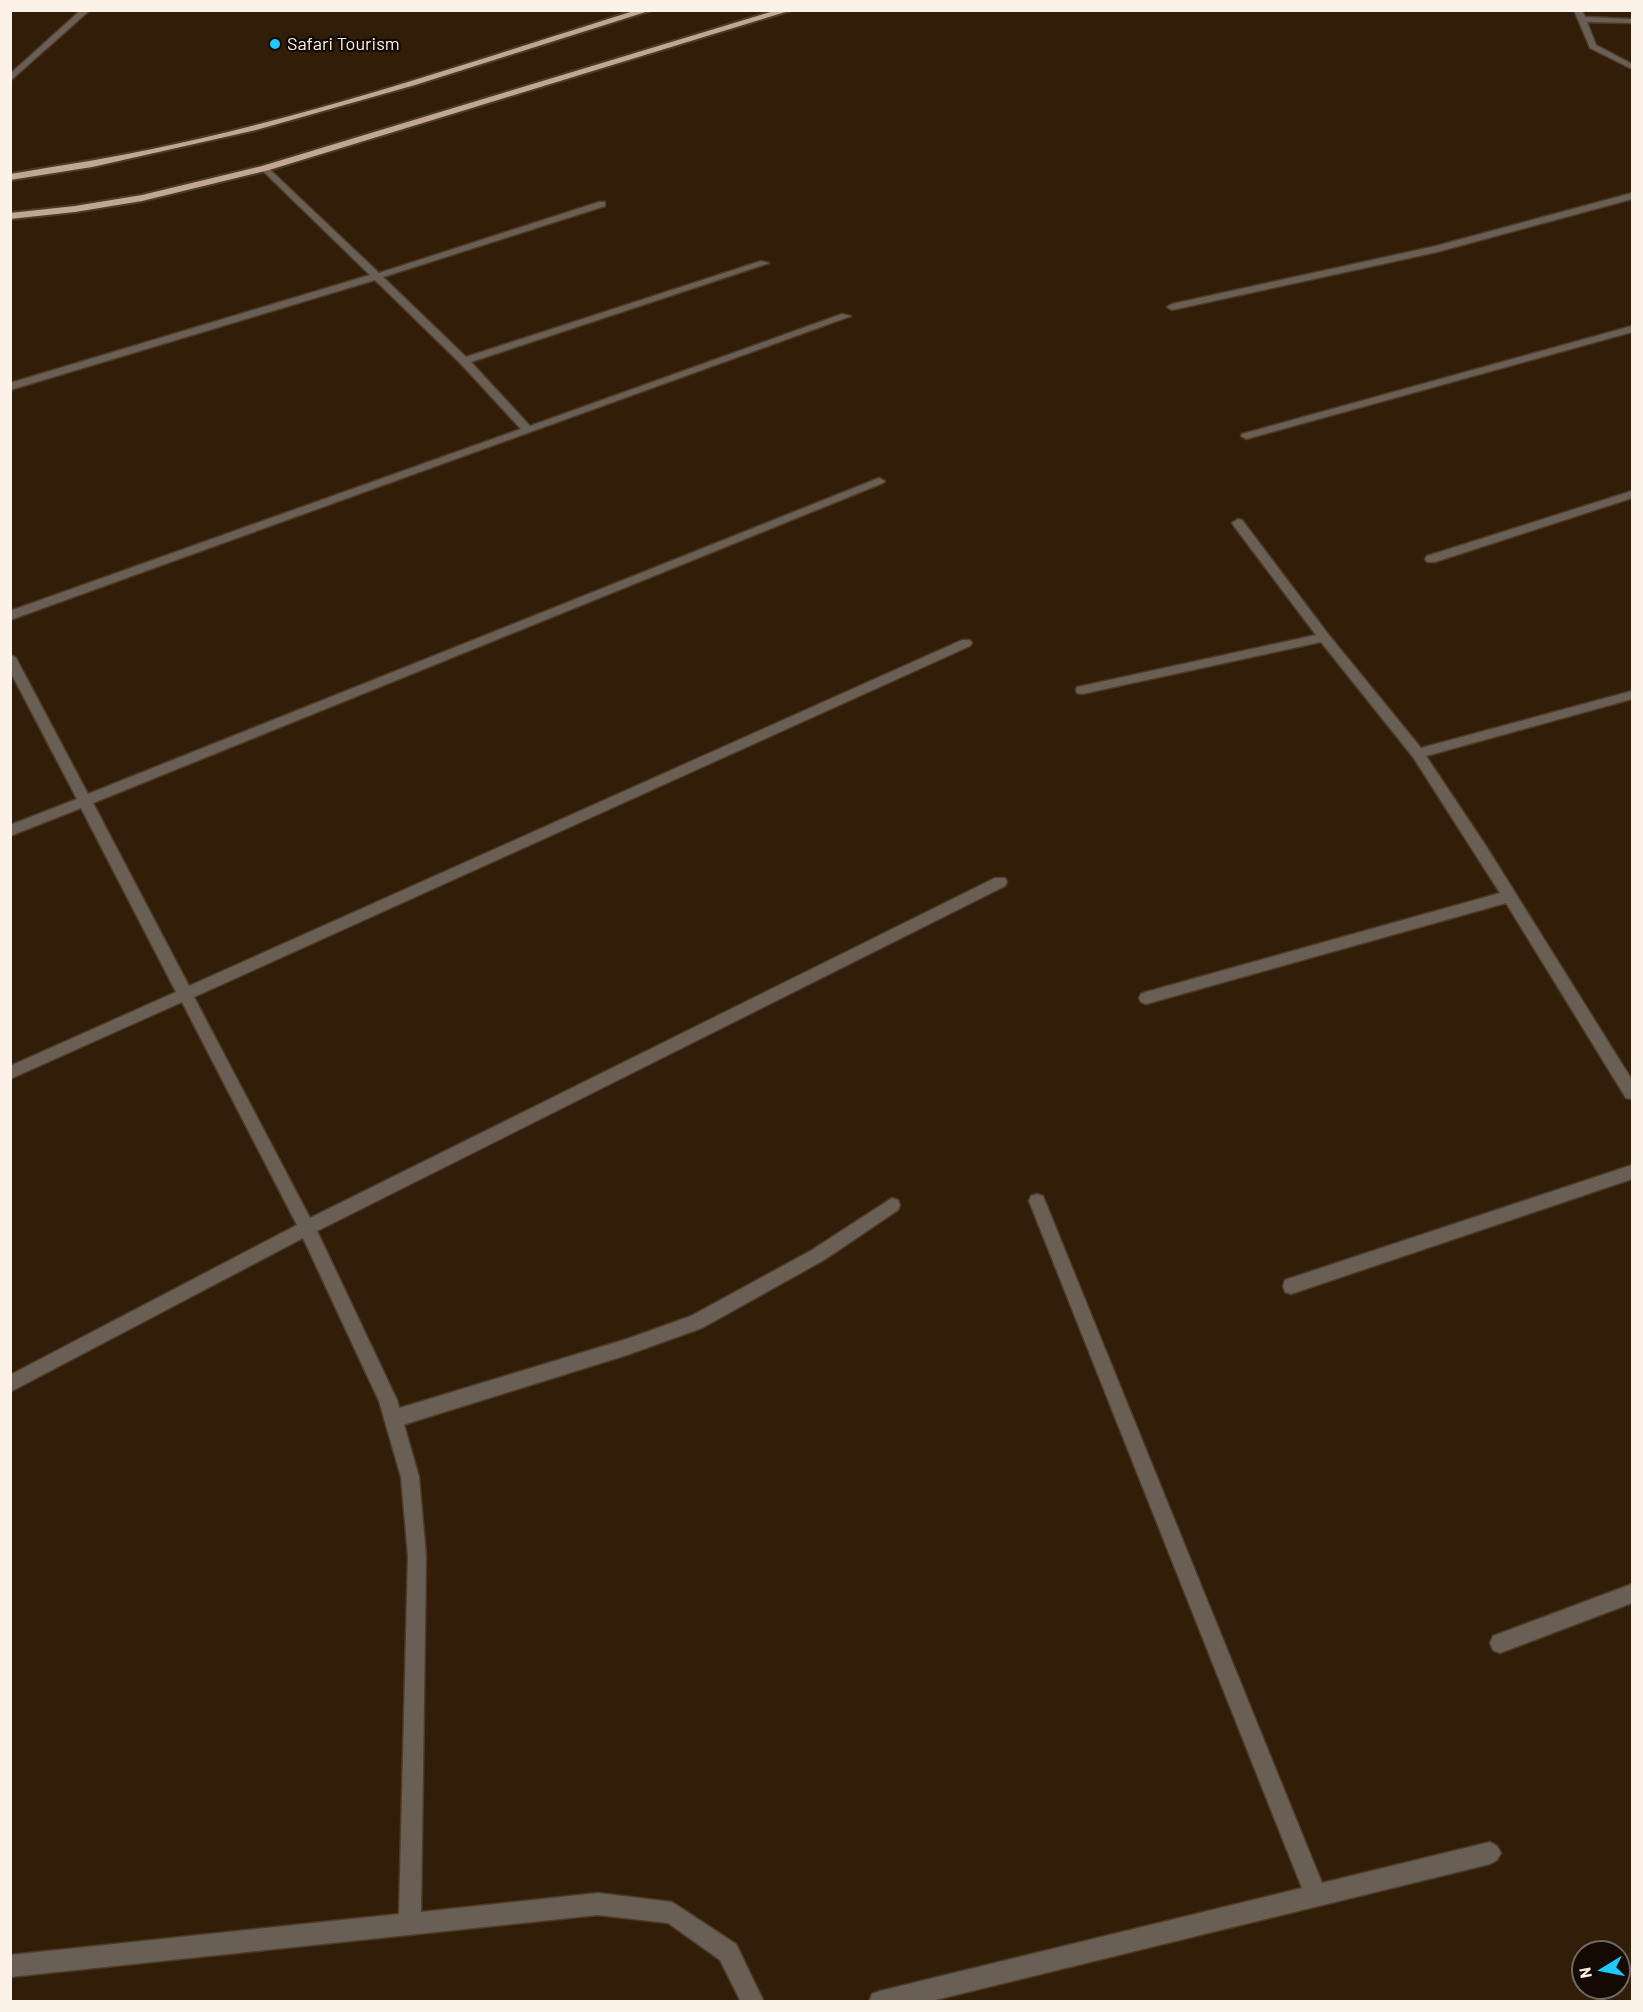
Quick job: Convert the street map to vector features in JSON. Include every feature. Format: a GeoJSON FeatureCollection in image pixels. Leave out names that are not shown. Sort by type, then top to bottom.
{"type":"FeatureCollection","features":[{"type":"Feature","properties":{"kind":"highway"},"geometry":{"type":"LineString","coordinates":[[10,177],[67,170],[254,129],[648,10]]}},
{"type":"Feature","properties":{"kind":"highway"},"geometry":{"type":"LineString","coordinates":[[10,216],[75,210],[142,198],[265,168],[788,10]]}},
{"type":"Feature","properties":{"kind":"street"},"geometry":{"type":"LineString","coordinates":[[10,80],[86,10]]}},
{"type":"Feature","properties":{"kind":"street"},"geometry":{"type":"LineString","coordinates":[[1578,10],[1593,46],[1632,67]]}},
{"type":"Feature","properties":{"kind":"street"},"geometry":{"type":"LineString","coordinates":[[1581,20],[1632,21]]}},
{"type":"Feature","properties":{"kind":"street"},"geometry":{"type":"LineString","coordinates":[[265,168],[464,361],[527,429]]}},
{"type":"Feature","properties":{"kind":"street"},"geometry":{"type":"LineString","coordinates":[[1172,307],[1437,249],[1632,196]]}},
{"type":"Feature","properties":{"kind":"street"},"geometry":{"type":"LineString","coordinates":[[10,387],[378,276],[602,204]]}},
{"type":"Feature","properties":{"kind":"street"},"geometry":{"type":"LineString","coordinates":[[464,361],[764,263]]}},
{"type":"Feature","properties":{"kind":"street"},"geometry":{"type":"LineString","coordinates":[[10,616],[846,316]]}},
{"type":"Feature","properties":{"kind":"street"},"geometry":{"type":"LineString","coordinates":[[1246,436],[1632,329]]}},
{"type":"Feature","properties":{"kind":"street"},"geometry":{"type":"LineString","coordinates":[[10,831],[879,481]]}},
{"type":"Feature","properties":{"kind":"street"},"geometry":{"type":"LineString","coordinates":[[1431,559],[1632,494]]}},
{"type":"Feature","properties":{"kind":"street"},"geometry":{"type":"LineString","coordinates":[[1238,523],[1418,754],[1510,896],[1632,1093]]}},
{"type":"Feature","properties":{"kind":"street"},"geometry":{"type":"LineString","coordinates":[[1082,690],[1324,636]]}},
{"type":"Feature","properties":{"kind":"street"},"geometry":{"type":"LineString","coordinates":[[10,1073],[188,995],[966,643]]}},
{"type":"Feature","properties":{"kind":"street"},"geometry":{"type":"LineString","coordinates":[[10,658],[188,995],[307,1228],[388,1400],[410,1477],[417,1556],[410,1925]]}},
{"type":"Feature","properties":{"kind":"street"},"geometry":{"type":"LineString","coordinates":[[1418,754],[1632,695]]}},
{"type":"Feature","properties":{"kind":"street"},"geometry":{"type":"LineString","coordinates":[[10,1384],[307,1228],[1000,882]]}},
{"type":"Feature","properties":{"kind":"street"},"geometry":{"type":"LineString","coordinates":[[1146,998],[1510,896]]}},
{"type":"Feature","properties":{"kind":"street"},"geometry":{"type":"LineString","coordinates":[[1291,1286],[1632,1172]]}},
{"type":"Feature","properties":{"kind":"street"},"geometry":{"type":"LineString","coordinates":[[1037,1201],[1316,1895]]}},
{"type":"Feature","properties":{"kind":"street"},"geometry":{"type":"LineString","coordinates":[[393,1419],[627,1347],[696,1322],[818,1255],[892,1205]]}},
{"type":"Feature","properties":{"kind":"street"},"geometry":{"type":"LineString","coordinates":[[1500,1643],[1632,1594]]}},
{"type":"Feature","properties":{"kind":"street"},"geometry":{"type":"LineString","coordinates":[[880,2001],[1490,1853]]}},
{"type":"Feature","properties":{"kind":"street"},"geometry":{"type":"LineString","coordinates":[[10,1966],[598,1904],[672,1913],[728,1952],[753,2001]]}},
{"type":"Feature","properties":{"kind":"place","name":"Safari Tourism"},"geometry":{"type":"Point","coordinates":[275,44]}}]}
